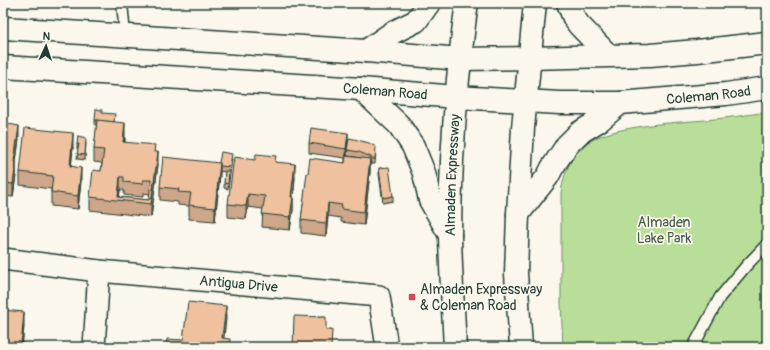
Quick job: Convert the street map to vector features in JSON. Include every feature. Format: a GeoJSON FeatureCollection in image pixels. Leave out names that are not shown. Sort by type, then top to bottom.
{"type":"FeatureCollection","features":[{"type":"Feature","properties":{"kind":"street"},"geometry":{"type":"LineString","coordinates":[[366,51],[392,33],[416,21],[429,3]]}},
{"type":"Feature","properties":{"kind":"street","name":"Almaden Expressway"},"geometry":{"type":"LineString","coordinates":[[455,347],[451,283],[451,172],[456,97],[462,34],[467,3]]}},
{"type":"Feature","properties":{"kind":"street"},"geometry":{"type":"LineString","coordinates":[[521,347],[516,274],[518,214],[525,101],[534,3]]}},
{"type":"Feature","properties":{"kind":"street"},"geometry":{"type":"LineString","coordinates":[[568,3],[574,18],[579,25],[608,55]]}},
{"type":"Feature","properties":{"kind":"street"},"geometry":{"type":"LineString","coordinates":[[3,28],[460,58],[650,55],[767,43]]}},
{"type":"Feature","properties":{"kind":"street","name":"Coleman Road"},"geometry":{"type":"LineString","coordinates":[[3,67],[559,103],[620,103],[726,94],[767,88]]}},
{"type":"Feature","properties":{"kind":"street"},"geometry":{"type":"LineString","coordinates":[[361,89],[399,125],[413,146],[424,173],[430,200],[450,235]]}},
{"type":"Feature","properties":{"kind":"street"},"geometry":{"type":"LineString","coordinates":[[518,214],[548,176],[567,145],[579,133],[600,120],[620,103]]}},
{"type":"Feature","properties":{"kind":"street","name":"Antigua Drive"},"geometry":{"type":"LineString","coordinates":[[3,258],[99,271],[379,296],[387,347]]}},
{"type":"Feature","properties":{"kind":"street"},"geometry":{"type":"LineString","coordinates":[[94,347],[99,271]]}},
{"type":"Feature","properties":{"kind":"lane"},"geometry":{"type":"LineString","coordinates":[[122,3],[125,35]]}},
{"type":"Feature","properties":{"kind":"lane"},"geometry":{"type":"LineString","coordinates":[[692,347],[720,297],[767,244]]}},
{"type":"Feature","properties":{"kind":"green space","name":"Almaden Lake Park"},"geometry":{"type":"Polygon","coordinates":[[[767,112],[767,347],[563,347],[561,303],[561,193],[564,177],[570,163],[579,150],[595,138],[621,130],[674,122],[714,119],[767,112]]]}},
{"type":"Feature","properties":{"kind":"building"},"geometry":{"type":"Polygon","coordinates":[[[96,109],[102,110],[102,113],[115,114],[114,122],[95,120],[96,109]]]}},
{"type":"Feature","properties":{"kind":"building"},"geometry":{"type":"Polygon","coordinates":[[[97,120],[125,123],[123,142],[155,145],[154,152],[158,152],[151,204],[90,197],[93,170],[101,171],[104,150],[94,149],[97,120]],[[120,177],[118,197],[149,200],[151,180],[143,180],[143,184],[124,182],[124,177],[120,177]]]}},
{"type":"Feature","properties":{"kind":"building"},"geometry":{"type":"Polygon","coordinates":[[[3,123],[19,126],[14,162],[16,162],[13,184],[3,183],[3,123]]]}},
{"type":"Feature","properties":{"kind":"building"},"geometry":{"type":"Polygon","coordinates":[[[25,128],[73,133],[70,166],[81,168],[78,196],[51,192],[53,176],[20,172],[25,128]]]}},
{"type":"Feature","properties":{"kind":"building"},"geometry":{"type":"Polygon","coordinates":[[[311,128],[348,133],[346,149],[309,143],[311,128]]]}},
{"type":"Feature","properties":{"kind":"building"},"geometry":{"type":"Polygon","coordinates":[[[78,136],[86,138],[85,155],[77,154],[79,144],[77,144],[78,136]]]}},
{"type":"Feature","properties":{"kind":"building"},"geometry":{"type":"Polygon","coordinates":[[[349,138],[369,143],[376,147],[375,159],[371,159],[371,157],[359,152],[347,150],[349,138]]]}},
{"type":"Feature","properties":{"kind":"building"},"geometry":{"type":"Polygon","coordinates":[[[221,152],[232,154],[230,167],[220,166],[219,163],[221,152]]]}},
{"type":"Feature","properties":{"kind":"building"},"geometry":{"type":"Polygon","coordinates":[[[256,154],[276,156],[275,162],[295,164],[290,217],[262,214],[265,196],[248,194],[246,206],[228,204],[234,157],[255,160],[256,154]]]}},
{"type":"Feature","properties":{"kind":"building"},"geometry":{"type":"Polygon","coordinates":[[[346,156],[370,159],[364,212],[341,209],[342,205],[328,203],[326,223],[301,220],[310,158],[345,163],[346,156]]]}},
{"type":"Feature","properties":{"kind":"building"},"geometry":{"type":"Polygon","coordinates":[[[163,157],[220,163],[215,208],[189,205],[191,193],[178,192],[179,189],[160,187],[163,157]]]}},
{"type":"Feature","properties":{"kind":"building"},"geometry":{"type":"Polygon","coordinates":[[[389,167],[393,196],[383,198],[379,168],[389,167]]]}},
{"type":"Feature","properties":{"kind":"building"},"geometry":{"type":"Polygon","coordinates":[[[225,171],[229,171],[228,184],[224,183],[225,171]]]}},
{"type":"Feature","properties":{"kind":"building"},"geometry":{"type":"Polygon","coordinates":[[[188,302],[226,306],[222,338],[230,339],[230,347],[166,347],[167,339],[183,340],[188,302]]]}},
{"type":"Feature","properties":{"kind":"building"},"geometry":{"type":"Polygon","coordinates":[[[3,310],[24,312],[21,347],[3,345],[3,310]]]}},
{"type":"Feature","properties":{"kind":"building"},"geometry":{"type":"Polygon","coordinates":[[[294,316],[326,317],[326,330],[332,330],[331,347],[293,347],[294,316]]]}},
{"type":"Feature","properties":{"kind":"place","name":"Almaden Expressway & Coleman Road"},"geometry":{"type":"Point","coordinates":[412,297]}}]}
